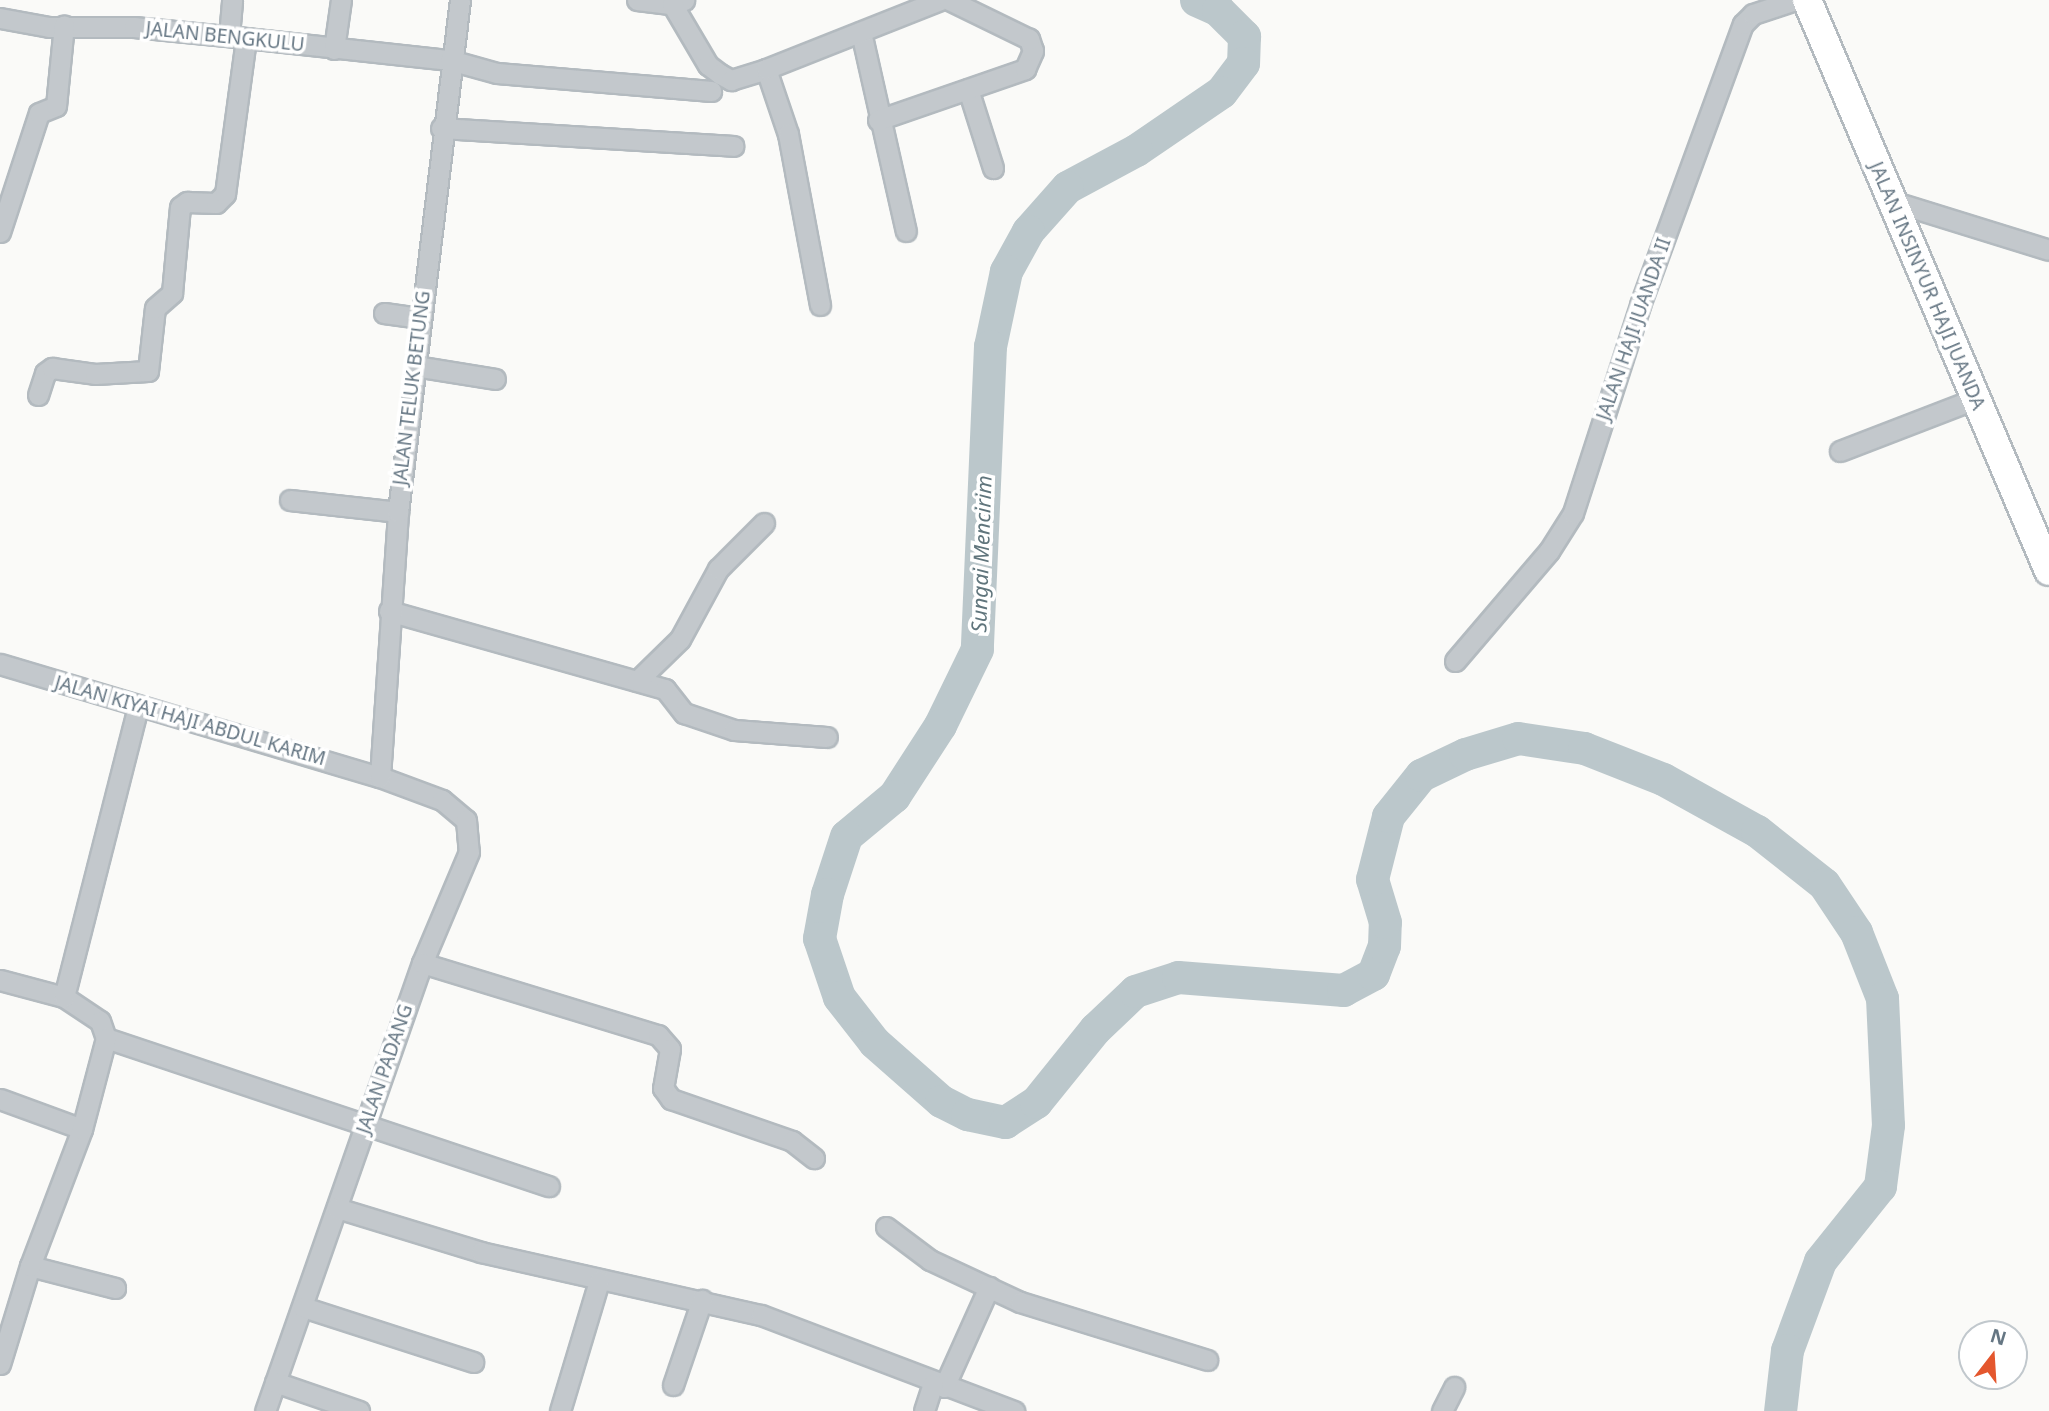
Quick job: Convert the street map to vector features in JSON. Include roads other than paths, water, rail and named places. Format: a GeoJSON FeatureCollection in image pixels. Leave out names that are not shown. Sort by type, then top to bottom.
{"type":"FeatureCollection","features":[{"type":"Feature","properties":{"kind":"street"},"geometry":{"type":"LineString","coordinates":[[38,395],[45,373],[52,368],[95,374],[148,371],[155,308],[170,297],[174,284],[180,207],[187,202],[216,203],[225,194],[237,37],[232,0]]}},
{"type":"Feature","properties":{"kind":"street"},"geometry":{"type":"LineString","coordinates":[[334,49],[341,0]]}},
{"type":"Feature","properties":{"kind":"street","name":"JALAN TELUK BETUNG"},"geometry":{"type":"LineString","coordinates":[[380,777],[388,611],[398,512],[441,128],[460,0]]}},
{"type":"Feature","properties":{"kind":"street"},"geometry":{"type":"LineString","coordinates":[[638,0],[678,2],[708,65],[731,80],[766,69],[940,0]]}},
{"type":"Feature","properties":{"kind":"street"},"geometry":{"type":"LineString","coordinates":[[878,120],[1025,69],[1032,47],[1020,34],[949,0]]}},
{"type":"Feature","properties":{"kind":"street","name":"JALAN HAJI JUANDA II"},"geometry":{"type":"LineString","coordinates":[[1455,661],[1549,551],[1573,513],[1640,306],[1743,24],[1753,14],[1796,0]]}},
{"type":"Feature","properties":{"kind":"street","name":"JALAN INSINYUR HAJI JUANDA"},"geometry":{"type":"LineString","coordinates":[[1807,0],[2049,569]]}},
{"type":"Feature","properties":{"kind":"street","name":"JALAN BENGKULU"},"geometry":{"type":"LineString","coordinates":[[0,18],[237,37],[450,60],[497,73],[711,91]]}},
{"type":"Feature","properties":{"kind":"street"},"geometry":{"type":"LineString","coordinates":[[0,232],[39,113],[56,106],[64,25]]}},
{"type":"Feature","properties":{"kind":"street"},"geometry":{"type":"LineString","coordinates":[[861,32],[878,120],[906,231]]}},
{"type":"Feature","properties":{"kind":"street"},"geometry":{"type":"LineString","coordinates":[[766,69],[788,134],[820,305]]}},
{"type":"Feature","properties":{"kind":"street"},"geometry":{"type":"LineString","coordinates":[[968,89],[993,168]]}},
{"type":"Feature","properties":{"kind":"street"},"geometry":{"type":"LineString","coordinates":[[441,128],[733,146]]}},
{"type":"Feature","properties":{"kind":"street"},"geometry":{"type":"LineString","coordinates":[[1891,201],[2049,250]]}},
{"type":"Feature","properties":{"kind":"street"},"geometry":{"type":"LineString","coordinates":[[384,313],[421,318]]}},
{"type":"Feature","properties":{"kind":"street"},"geometry":{"type":"LineString","coordinates":[[415,366],[495,379]]}},
{"type":"Feature","properties":{"kind":"street"},"geometry":{"type":"LineString","coordinates":[[1840,451],[1975,399]]}},
{"type":"Feature","properties":{"kind":"street"},"geometry":{"type":"LineString","coordinates":[[290,500],[398,512]]}},
{"type":"Feature","properties":{"kind":"street"},"geometry":{"type":"LineString","coordinates":[[637,681],[680,639],[718,569],[764,523]]}},
{"type":"Feature","properties":{"kind":"street"},"geometry":{"type":"LineString","coordinates":[[388,611],[637,681],[671,693],[684,713],[734,730],[827,737]]}},
{"type":"Feature","properties":{"kind":"street","name":"JALAN KIYAI HAJI ABDUL KARIM"},"geometry":{"type":"LineString","coordinates":[[0,664],[380,777]]}},
{"type":"Feature","properties":{"kind":"street"},"geometry":{"type":"LineString","coordinates":[[64,997],[138,707]]}},
{"type":"Feature","properties":{"kind":"street","name":"JALAN PADANG"},"geometry":{"type":"LineString","coordinates":[[265,1411],[422,963],[469,852],[470,833],[456,808],[380,777]]}},
{"type":"Feature","properties":{"kind":"street"},"geometry":{"type":"LineString","coordinates":[[422,963],[658,1035],[670,1049],[663,1088],[671,1099],[792,1141],[814,1158]]}},
{"type":"Feature","properties":{"kind":"street"},"geometry":{"type":"LineString","coordinates":[[0,980],[64,997],[100,1021],[106,1038],[82,1129],[30,1266],[0,1364]]}},
{"type":"Feature","properties":{"kind":"street"},"geometry":{"type":"LineString","coordinates":[[106,1038],[549,1186]]}},
{"type":"Feature","properties":{"kind":"street"},"geometry":{"type":"LineString","coordinates":[[0,1099],[82,1129]]}},
{"type":"Feature","properties":{"kind":"street"},"geometry":{"type":"LineString","coordinates":[[337,1208],[481,1252],[599,1281],[702,1300],[782,1323],[939,1386],[1014,1411]]}},
{"type":"Feature","properties":{"kind":"street"},"geometry":{"type":"LineString","coordinates":[[886,1227],[924,1256],[1020,1302],[1207,1360]]}},
{"type":"Feature","properties":{"kind":"street"},"geometry":{"type":"LineString","coordinates":[[30,1266],[115,1288]]}},
{"type":"Feature","properties":{"kind":"street"},"geometry":{"type":"LineString","coordinates":[[560,1411],[599,1281]]}},
{"type":"Feature","properties":{"kind":"street"},"geometry":{"type":"LineString","coordinates":[[924,1411],[989,1287]]}},
{"type":"Feature","properties":{"kind":"street"},"geometry":{"type":"LineString","coordinates":[[673,1385],[702,1300]]}},
{"type":"Feature","properties":{"kind":"street"},"geometry":{"type":"LineString","coordinates":[[303,1307],[473,1362]]}},
{"type":"Feature","properties":{"kind":"street"},"geometry":{"type":"LineString","coordinates":[[275,1382],[359,1411]]}},
{"type":"Feature","properties":{"kind":"street"},"geometry":{"type":"LineString","coordinates":[[1442,1411],[1454,1387]]}},
{"type":"Feature","properties":{"kind":"waterway","name":"Sungai Mencirim"},"geometry":{"type":"LineString","coordinates":[[1196,0],[1218,10],[1244,36],[1243,63],[1221,92],[1136,150],[1067,187],[1028,231],[1006,271],[990,346],[977,649],[940,725],[894,796],[846,836],[827,894],[819,938],[839,997],[874,1042],[941,1101],[967,1114],[1005,1122],[1036,1102],[1095,1029],[1135,991],[1178,977],[1343,990],[1373,974],[1384,946],[1385,922],[1372,879],[1388,816],[1421,775],[1465,754],[1518,738],[1584,748],[1663,779],[1757,831],[1824,884],[1856,932],[1882,998],[1888,1125],[1880,1186],[1820,1261],[1787,1350],[1780,1411]]}}]}
